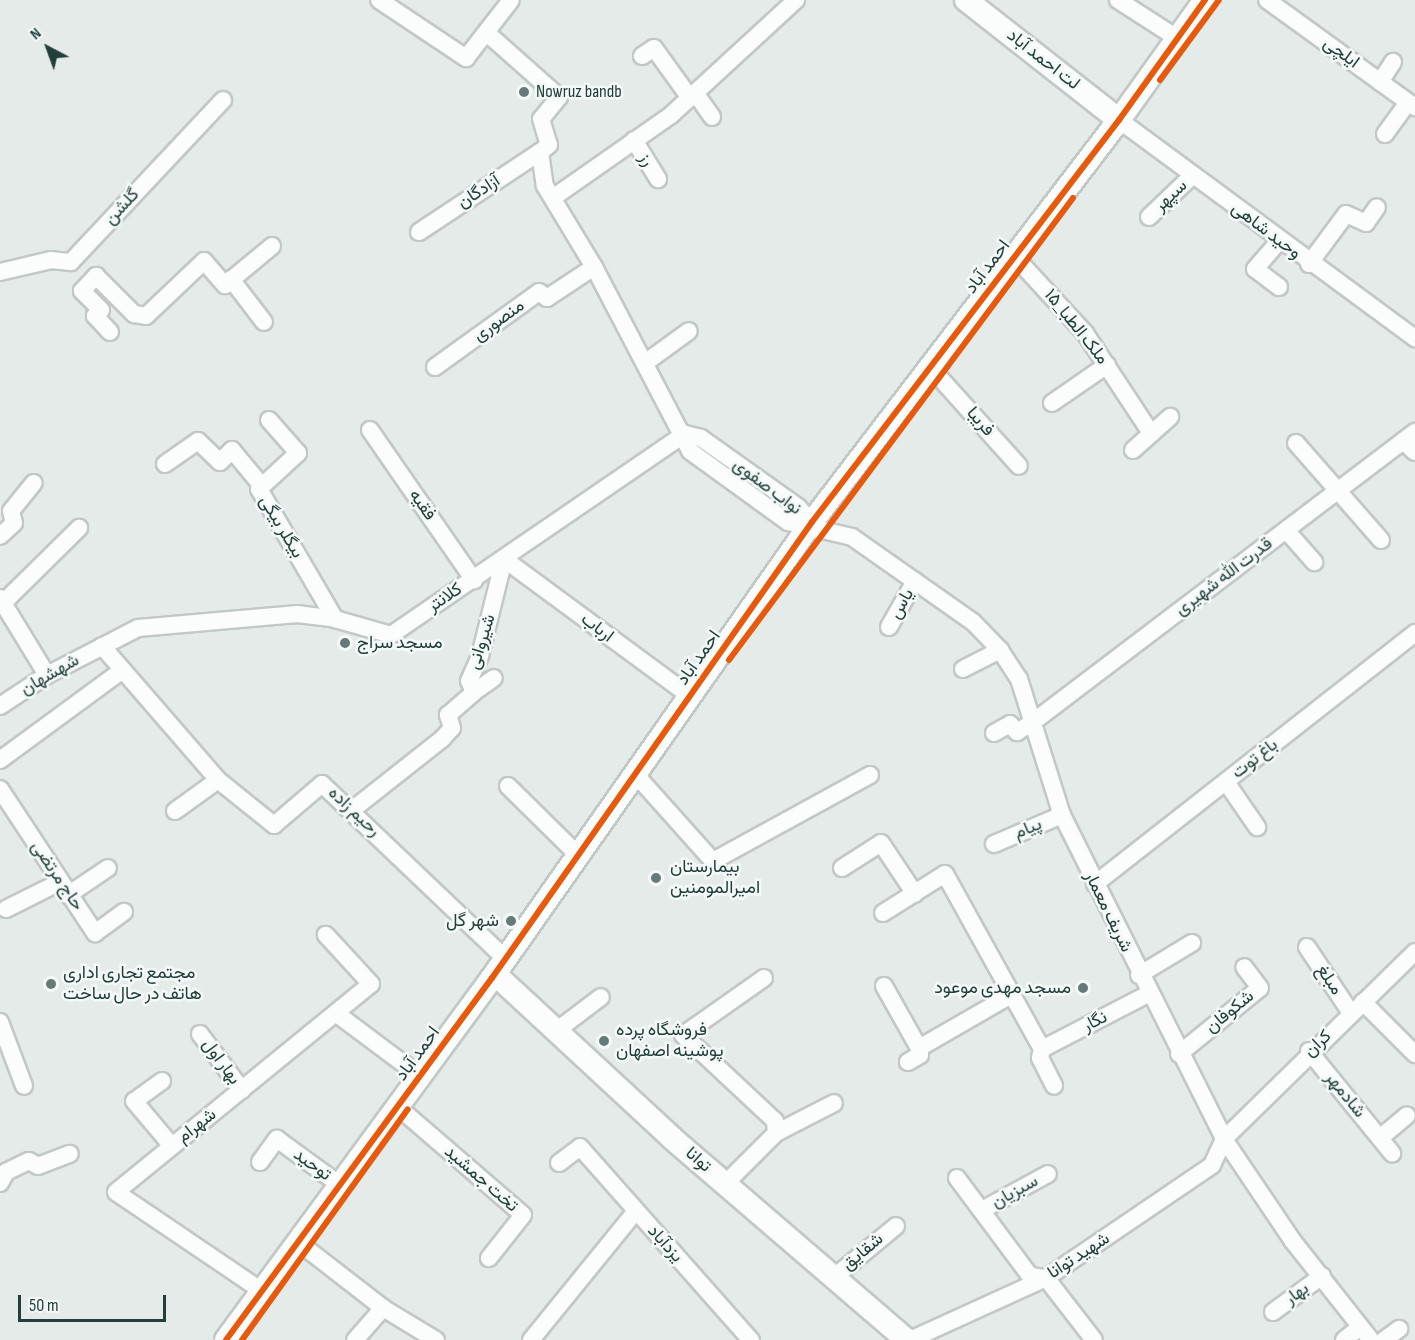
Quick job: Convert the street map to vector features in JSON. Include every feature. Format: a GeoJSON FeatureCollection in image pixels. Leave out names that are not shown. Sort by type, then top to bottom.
{"type":"FeatureCollection","features":[{"type":"Feature","properties":{"kind":"main road","name":"لت احمد آباد"},"geometry":{"type":"LineString","coordinates":[[966,0],[1123,123]]}},
{"type":"Feature","properties":{"kind":"main road","name":"احمد آباد"},"geometry":{"type":"LineString","coordinates":[[1123,123],[1177,38],[1205,0]]}},
{"type":"Feature","properties":{"kind":"main road","name":"احمد آباد"},"geometry":{"type":"LineString","coordinates":[[233,1339],[262,1291],[303,1246],[340,1185],[402,1110],[420,1076],[501,971],[579,856],[639,779],[691,697],[813,527],[1219,0]]}},
{"type":"Feature","properties":{"kind":"main road","name":"احمد آباد"},"geometry":{"type":"LineString","coordinates":[[233,1339],[402,1110],[639,779],[813,527],[940,378],[1019,261]]}},
{"type":"Feature","properties":{"kind":"main road","name":"توانا"},"geometry":{"type":"LineString","coordinates":[[501,971],[556,1031],[725,1184],[832,1279],[909,1340]]}},
{"type":"Feature","properties":{"kind":"street"},"geometry":{"type":"LineString","coordinates":[[379,0],[466,58],[488,34],[511,0]]}},
{"type":"Feature","properties":{"kind":"street"},"geometry":{"type":"LineString","coordinates":[[554,197],[693,96],[796,0]]}},
{"type":"Feature","properties":{"kind":"street"},"geometry":{"type":"LineString","coordinates":[[1118,0],[1177,38]]}},
{"type":"Feature","properties":{"kind":"street","name":"ایلچی"},"geometry":{"type":"LineString","coordinates":[[1267,0],[1411,104]]}},
{"type":"Feature","properties":{"kind":"street"},"geometry":{"type":"LineString","coordinates":[[488,34],[560,97],[541,119],[549,146],[540,152],[545,186],[554,197],[594,267],[685,434]]}},
{"type":"Feature","properties":{"kind":"street"},"geometry":{"type":"LineString","coordinates":[[642,56],[654,48],[712,117]]}},
{"type":"Feature","properties":{"kind":"street"},"geometry":{"type":"LineString","coordinates":[[1380,82],[1393,62]]}},
{"type":"Feature","properties":{"kind":"street","name":"گلشن"},"geometry":{"type":"LineString","coordinates":[[71,262],[223,100]]}},
{"type":"Feature","properties":{"kind":"street"},"geometry":{"type":"LineString","coordinates":[[1385,134],[1411,104]]}},
{"type":"Feature","properties":{"kind":"street","name":"وحید شاهی"},"geometry":{"type":"LineString","coordinates":[[1123,123],[1309,264],[1415,338]]}},
{"type":"Feature","properties":{"kind":"street","name":"رز"},"geometry":{"type":"LineString","coordinates":[[634,140],[658,179]]}},
{"type":"Feature","properties":{"kind":"street","name":"آزادگان"},"geometry":{"type":"LineString","coordinates":[[419,232],[540,152]]}},
{"type":"Feature","properties":{"kind":"street","name":"سپهر"},"geometry":{"type":"LineString","coordinates":[[1149,217],[1193,175]]}},
{"type":"Feature","properties":{"kind":"street"},"geometry":{"type":"LineString","coordinates":[[1309,264],[1346,214],[1366,223],[1377,207]]}},
{"type":"Feature","properties":{"kind":"street"},"geometry":{"type":"LineString","coordinates":[[1279,241],[1255,269],[1279,287]]}},
{"type":"Feature","properties":{"kind":"street"},"geometry":{"type":"LineString","coordinates":[[110,332],[94,316],[101,310],[82,291],[96,276],[134,314],[146,316],[204,261],[225,285],[272,246]]}},
{"type":"Feature","properties":{"kind":"street"},"geometry":{"type":"LineString","coordinates":[[0,272],[51,260],[71,262],[92,280]]}},
{"type":"Feature","properties":{"kind":"street","name":"۱۵_ملک الطبا"},"geometry":{"type":"LineString","coordinates":[[1019,261],[1085,333],[1151,432]]}},
{"type":"Feature","properties":{"kind":"street","name":"منصوری"},"geometry":{"type":"LineString","coordinates":[[435,367],[539,292],[547,298],[594,267]]}},
{"type":"Feature","properties":{"kind":"street"},"geometry":{"type":"LineString","coordinates":[[231,279],[264,322]]}},
{"type":"Feature","properties":{"kind":"street"},"geometry":{"type":"LineString","coordinates":[[645,363],[689,330]]}},
{"type":"Feature","properties":{"kind":"street"},"geometry":{"type":"LineString","coordinates":[[1052,403],[1107,365]]}},
{"type":"Feature","properties":{"kind":"street","name":"فریبا"},"geometry":{"type":"LineString","coordinates":[[940,378],[1019,466]]}},
{"type":"Feature","properties":{"kind":"street"},"geometry":{"type":"LineString","coordinates":[[1133,450],[1170,417]]}},
{"type":"Feature","properties":{"kind":"street","name":"بیگلر بیگی"},"geometry":{"type":"LineString","coordinates":[[269,420],[298,453],[259,489],[335,619]]}},
{"type":"Feature","properties":{"kind":"street","name":"فقیه"},"geometry":{"type":"LineString","coordinates":[[369,430],[474,580]]}},
{"type":"Feature","properties":{"kind":"street","name":"نواب صفوی"},"geometry":{"type":"LineString","coordinates":[[685,434],[701,438],[798,507],[813,527]]}},
{"type":"Feature","properties":{"kind":"street","name":"کلانتر"},"geometry":{"type":"LineString","coordinates":[[102,646],[138,628],[297,614],[335,619],[391,635],[685,434]]}},
{"type":"Feature","properties":{"kind":"street"},"geometry":{"type":"LineString","coordinates":[[165,464],[198,441],[220,462],[232,450],[262,486]]}},
{"type":"Feature","properties":{"kind":"street"},"geometry":{"type":"LineString","coordinates":[[1296,442],[1381,540]]}},
{"type":"Feature","properties":{"kind":"street","name":"قدرت الله شهیری"},"geometry":{"type":"LineString","coordinates":[[1033,722],[1339,490],[1411,442]]}},
{"type":"Feature","properties":{"kind":"street"},"geometry":{"type":"LineString","coordinates":[[0,536],[14,523],[11,511],[34,483]]}},
{"type":"Feature","properties":{"kind":"street","name":"شریف معمار"},"geometry":{"type":"LineString","coordinates":[[813,527],[852,537],[988,633],[1000,650],[1019,680],[1062,815],[1148,994],[1224,1139],[1365,1334]]}},
{"type":"Feature","properties":{"kind":"street"},"geometry":{"type":"LineString","coordinates":[[47,675],[2,601],[79,528]]}},
{"type":"Feature","properties":{"kind":"street"},"geometry":{"type":"LineString","coordinates":[[1286,530],[1314,562]]}},
{"type":"Feature","properties":{"kind":"street","name":"شیروانی"},"geometry":{"type":"LineString","coordinates":[[352,810],[442,739],[452,728],[448,715],[474,692],[470,681],[480,656],[504,559]]}},
{"type":"Feature","properties":{"kind":"street","name":"ارباب"},"geometry":{"type":"LineString","coordinates":[[504,559],[691,697]]}},
{"type":"Feature","properties":{"kind":"street","name":"یاس"},"geometry":{"type":"LineString","coordinates":[[889,627],[915,581]]}},
{"type":"Feature","properties":{"kind":"street","name":"باغ توت"},"geometry":{"type":"LineString","coordinates":[[1095,884],[1415,633]]}},
{"type":"Feature","properties":{"kind":"street","name":"شهشهان"},"geometry":{"type":"LineString","coordinates":[[0,706],[47,675],[102,646]]}},
{"type":"Feature","properties":{"kind":"street","name":"رحیم زاده"},"geometry":{"type":"LineString","coordinates":[[102,646],[121,671],[218,780],[274,825],[322,784],[352,810],[501,971]]}},
{"type":"Feature","properties":{"kind":"street"},"geometry":{"type":"LineString","coordinates":[[963,669],[1000,650]]}},
{"type":"Feature","properties":{"kind":"street"},"geometry":{"type":"LineString","coordinates":[[0,760],[121,671]]}},
{"type":"Feature","properties":{"kind":"street"},"geometry":{"type":"LineString","coordinates":[[474,692],[494,678]]}},
{"type":"Feature","properties":{"kind":"street"},"geometry":{"type":"LineString","coordinates":[[994,733],[1010,724],[1017,732],[1033,722]]}},
{"type":"Feature","properties":{"kind":"street"},"geometry":{"type":"LineString","coordinates":[[639,779],[713,861],[870,776]]}},
{"type":"Feature","properties":{"kind":"street"},"geometry":{"type":"LineString","coordinates":[[175,811],[218,780]]}},
{"type":"Feature","properties":{"kind":"street"},"geometry":{"type":"LineString","coordinates":[[1226,782],[1257,827]]}},
{"type":"Feature","properties":{"kind":"street"},"geometry":{"type":"LineString","coordinates":[[508,786],[579,856]]}},
{"type":"Feature","properties":{"kind":"street","name":"حاج مرتضی"},"geometry":{"type":"LineString","coordinates":[[0,789],[95,933],[124,912]]}},
{"type":"Feature","properties":{"kind":"street","name":"پیام"},"geometry":{"type":"LineString","coordinates":[[994,844],[1062,815]]}},
{"type":"Feature","properties":{"kind":"street"},"geometry":{"type":"LineString","coordinates":[[842,868],[881,843],[915,894]]}},
{"type":"Feature","properties":{"kind":"street"},"geometry":{"type":"LineString","coordinates":[[6,909],[64,888],[108,868]]}},
{"type":"Feature","properties":{"kind":"street"},"geometry":{"type":"LineString","coordinates":[[883,912],[945,874],[1042,1049],[1040,1058],[1054,1086]]}},
{"type":"Feature","properties":{"kind":"street","name":"شهرام"},"geometry":{"type":"LineString","coordinates":[[262,1291],[116,1192],[371,984],[326,935]]}},
{"type":"Feature","properties":{"kind":"street"},"geometry":{"type":"LineString","coordinates":[[1139,975],[1192,943]]}},
{"type":"Feature","properties":{"kind":"street","name":"مبلغ"},"geometry":{"type":"LineString","coordinates":[[1307,947],[1357,1007],[1415,1054]]}},
{"type":"Feature","properties":{"kind":"street","name":"کران"},"geometry":{"type":"LineString","coordinates":[[1224,1139],[1309,1051],[1415,952]]}},
{"type":"Feature","properties":{"kind":"street","name":"شکوفان"},"geometry":{"type":"LineString","coordinates":[[1179,1054],[1260,988],[1244,967]]}},
{"type":"Feature","properties":{"kind":"street"},"geometry":{"type":"LineString","coordinates":[[764,978],[683,1035],[775,1121],[776,1133]]}},
{"type":"Feature","properties":{"kind":"street"},"geometry":{"type":"LineString","coordinates":[[884,986],[919,1048],[920,1055],[908,1062]]}},
{"type":"Feature","properties":{"kind":"street","name":"نگار"},"geometry":{"type":"LineString","coordinates":[[1042,1049],[1148,994]]}},
{"type":"Feature","properties":{"kind":"street"},"geometry":{"type":"LineString","coordinates":[[919,1048],[1011,995]]}},
{"type":"Feature","properties":{"kind":"street"},"geometry":{"type":"LineString","coordinates":[[556,1031],[601,997]]}},
{"type":"Feature","properties":{"kind":"street"},"geometry":{"type":"LineString","coordinates":[[337,1014],[420,1076]]}},
{"type":"Feature","properties":{"kind":"street"},"geometry":{"type":"LineString","coordinates":[[0,1022],[24,1086]]}},
{"type":"Feature","properties":{"kind":"street","name":"بهار اول"},"geometry":{"type":"LineString","coordinates":[[200,1034],[242,1090]]}},
{"type":"Feature","properties":{"kind":"street","name":"شادمهر"},"geometry":{"type":"LineString","coordinates":[[1309,1051],[1392,1153]]}},
{"type":"Feature","properties":{"kind":"street"},"geometry":{"type":"LineString","coordinates":[[162,1081],[134,1101],[172,1146]]}},
{"type":"Feature","properties":{"kind":"street"},"geometry":{"type":"LineString","coordinates":[[725,1184],[776,1133],[834,1103]]}},
{"type":"Feature","properties":{"kind":"street","name":"تخت جمشید"},"geometry":{"type":"LineString","coordinates":[[402,1110],[523,1215],[489,1258]]}},
{"type":"Feature","properties":{"kind":"street"},"geometry":{"type":"LineString","coordinates":[[1380,1138],[1407,1115]]}},
{"type":"Feature","properties":{"kind":"street","name":"توحید"},"geometry":{"type":"LineString","coordinates":[[260,1161],[277,1139],[340,1185]]}},
{"type":"Feature","properties":{"kind":"street","name":"شهید توانا"},"geometry":{"type":"LineString","coordinates":[[909,1340],[1046,1278],[1212,1165],[1224,1139]]}},
{"type":"Feature","properties":{"kind":"street","name":"یزدآباد"},"geometry":{"type":"LineString","coordinates":[[559,1163],[580,1147],[751,1340]]}},
{"type":"Feature","properties":{"kind":"street"},"geometry":{"type":"LineString","coordinates":[[0,1183],[6,1172],[29,1161],[38,1166],[70,1154]]}},
{"type":"Feature","properties":{"kind":"street","name":"سبزیان"},"geometry":{"type":"LineString","coordinates":[[982,1210],[1048,1174]]}},
{"type":"Feature","properties":{"kind":"street","name":"سبزیان"},"geometry":{"type":"LineString","coordinates":[[957,1178],[1030,1276],[1046,1278]]}},
{"type":"Feature","properties":{"kind":"street"},"geometry":{"type":"LineString","coordinates":[[531,1340],[636,1211]]}},
{"type":"Feature","properties":{"kind":"street","name":"شقایق"},"geometry":{"type":"LineString","coordinates":[[832,1279],[896,1226]]}},
{"type":"Feature","properties":{"kind":"street"},"geometry":{"type":"LineString","coordinates":[[303,1246],[383,1308],[436,1340]]}},
{"type":"Feature","properties":{"kind":"street","name":"بهار"},"geometry":{"type":"LineString","coordinates":[[1273,1312],[1322,1276]]}},
{"type":"Feature","properties":{"kind":"street"},"geometry":{"type":"LineString","coordinates":[[1046,1278],[1094,1340]]}},
{"type":"Feature","properties":{"kind":"street"},"geometry":{"type":"LineString","coordinates":[[355,1340],[383,1308]]}},
{"type":"Feature","properties":{"kind":"street"},"geometry":{"type":"LineString","coordinates":[[1384,1340],[1399,1329]]}},
{"type":"Feature","properties":{"kind":"street"},"geometry":{"type":"LineString","coordinates":[[1344,1340],[1365,1334]]}},
{"type":"Feature","properties":{"kind":"cycle path"},"geometry":{"type":"LineString","coordinates":[[226,1340],[492,978],[812,522],[1119,120],[1205,0]]}},
{"type":"Feature","properties":{"kind":"cycle path"},"geometry":{"type":"LineString","coordinates":[[1160,80],[1219,0]]}},
{"type":"Feature","properties":{"kind":"cycle path"},"geometry":{"type":"LineString","coordinates":[[729,660],[1073,198]]}},
{"type":"Feature","properties":{"kind":"cycle path"},"geometry":{"type":"LineString","coordinates":[[242,1340],[408,1109]]}},
{"type":"Feature","properties":{"kind":"place","name":"Nowruz bandb"},"geometry":{"type":"Point","coordinates":[524,92]}},
{"type":"Feature","properties":{"kind":"place","name":"مسجد سراج"},"geometry":{"type":"Point","coordinates":[345,643]}},
{"type":"Feature","properties":{"kind":"place","name":"بیمارستان امیرالمومنین"},"geometry":{"type":"Point","coordinates":[656,878]}},
{"type":"Feature","properties":{"kind":"place","name":"شهر گل"},"geometry":{"type":"Point","coordinates":[511,921]}},
{"type":"Feature","properties":{"kind":"place","name":"مجتمع تجاری اداری هاتف در حال ساخت"},"geometry":{"type":"Point","coordinates":[51,984]}},
{"type":"Feature","properties":{"kind":"place","name":"مسجد مهدی موعود"},"geometry":{"type":"Point","coordinates":[1083,988]}},
{"type":"Feature","properties":{"kind":"place","name":"فروشگاه پرده پوشینه اصفهان"},"geometry":{"type":"Point","coordinates":[604,1041]}}]}
